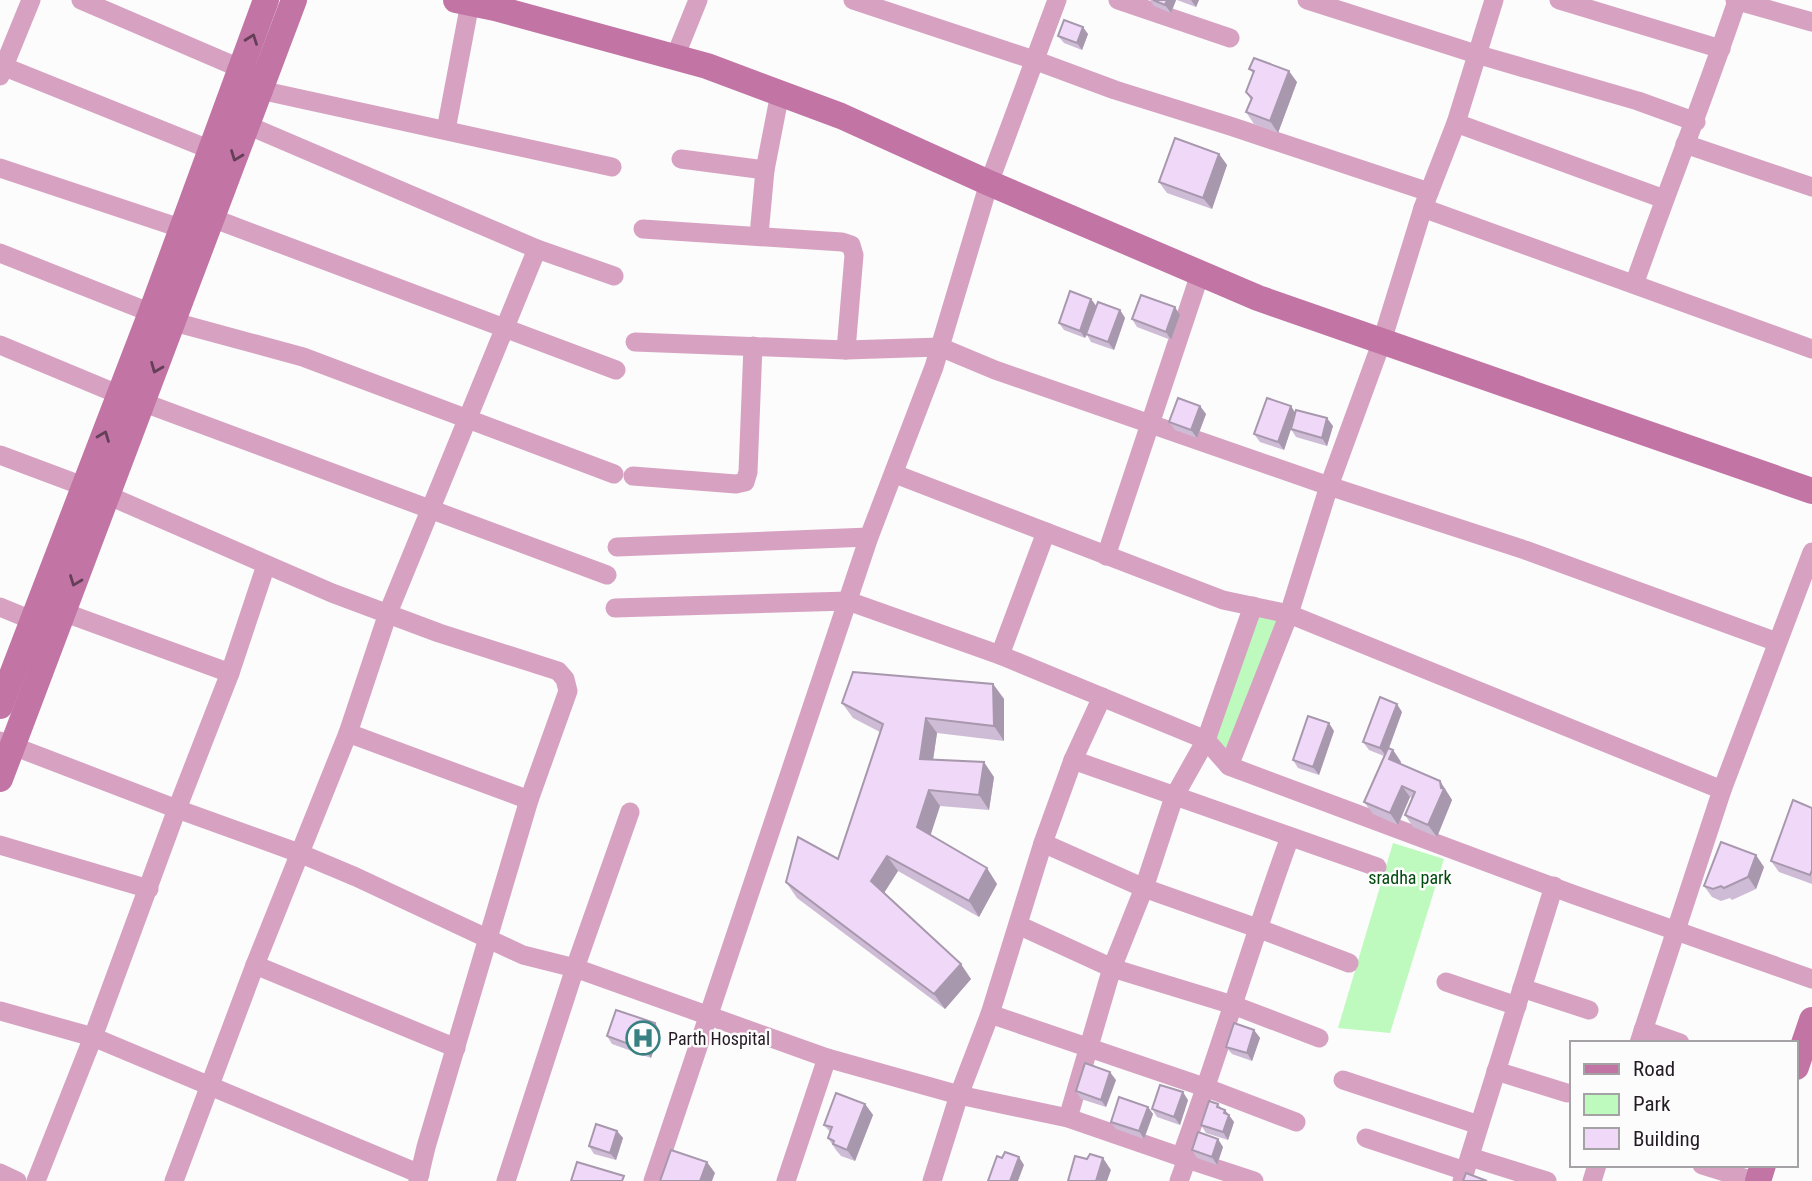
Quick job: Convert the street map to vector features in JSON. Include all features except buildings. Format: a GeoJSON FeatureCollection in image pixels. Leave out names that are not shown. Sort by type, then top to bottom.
{"type":"FeatureCollection","features":[{"type":"Feature","properties":{"kind":"street"},"geometry":{"type":"LineString","coordinates":[[31,0],[2,70],[211,150]]}},
{"type":"Feature","properties":{"kind":"street"},"geometry":{"type":"LineString","coordinates":[[81,0],[255,79],[446,130],[612,167]]}},
{"type":"Feature","properties":{"kind":"street"},"geometry":{"type":"LineString","coordinates":[[0,706],[34,621],[96,491],[162,318],[247,125],[266,0]]}},
{"type":"Feature","properties":{"kind":"street"},"geometry":{"type":"LineString","coordinates":[[200,228],[211,150],[255,79],[294,0]]}},
{"type":"Feature","properties":{"kind":"street"},"geometry":{"type":"LineString","coordinates":[[675,57],[698,0]]}},
{"type":"Feature","properties":{"kind":"street"},"geometry":{"type":"LineString","coordinates":[[653,1181],[869,537],[895,474],[940,347],[989,183],[1057,0]]}},
{"type":"Feature","properties":{"kind":"street"},"geometry":{"type":"LineString","coordinates":[[1118,0],[1230,38]]}},
{"type":"Feature","properties":{"kind":"street"},"geometry":{"type":"LineString","coordinates":[[1307,0],[1476,54],[1638,101],[1696,122]]}},
{"type":"Feature","properties":{"kind":"street"},"geometry":{"type":"LineString","coordinates":[[1229,766],[1289,614],[1329,486],[1382,341],[1426,200],[1457,123],[1494,0]]}},
{"type":"Feature","properties":{"kind":"street"},"geometry":{"type":"LineString","coordinates":[[1559,0],[1721,48]]}},
{"type":"Feature","properties":{"kind":"street"},"geometry":{"type":"LineString","coordinates":[[857,1],[1034,60],[1426,200],[1812,349]]}},
{"type":"Feature","properties":{"kind":"street"},"geometry":{"type":"LineString","coordinates":[[1635,282],[1664,199],[1696,122],[1736,1],[1812,22]]}},
{"type":"Feature","properties":{"kind":"street"},"geometry":{"type":"LineString","coordinates":[[446,130],[479,3],[707,66],[841,116],[989,183],[1258,298],[1812,491]]}},
{"type":"Feature","properties":{"kind":"street"},"geometry":{"type":"LineString","coordinates":[[759,235],[765,170],[780,93]]}},
{"type":"Feature","properties":{"kind":"street"},"geometry":{"type":"LineString","coordinates":[[1457,123],[1664,199]]}},
{"type":"Feature","properties":{"kind":"street"},"geometry":{"type":"LineString","coordinates":[[247,125],[537,249],[614,276]]}},
{"type":"Feature","properties":{"kind":"street"},"geometry":{"type":"LineString","coordinates":[[1685,144],[1812,187]]}},
{"type":"Feature","properties":{"kind":"street"},"geometry":{"type":"LineString","coordinates":[[681,159],[765,170]]}},
{"type":"Feature","properties":{"kind":"street"},"geometry":{"type":"LineString","coordinates":[[0,168],[200,228],[505,327],[616,370]]}},
{"type":"Feature","properties":{"kind":"street"},"geometry":{"type":"LineString","coordinates":[[643,229],[759,235],[842,242],[851,246],[854,255],[846,350]]}},
{"type":"Feature","properties":{"kind":"street"},"geometry":{"type":"LineString","coordinates":[[174,1181],[255,965],[348,733],[388,613],[537,249]]}},
{"type":"Feature","properties":{"kind":"street"},"geometry":{"type":"LineString","coordinates":[[0,253],[162,318],[303,357],[467,421],[624,475],[736,484],[745,482],[748,472],[753,346]]}},
{"type":"Feature","properties":{"kind":"street"},"geometry":{"type":"LineString","coordinates":[[1106,556],[1200,274]]}},
{"type":"Feature","properties":{"kind":"street"},"geometry":{"type":"LineString","coordinates":[[635,342],[846,350],[940,347],[995,370],[1329,486],[1525,550],[1777,642]]}},
{"type":"Feature","properties":{"kind":"street"},"geometry":{"type":"LineString","coordinates":[[0,345],[131,398],[607,575]]}},
{"type":"Feature","properties":{"kind":"street"},"geometry":{"type":"LineString","coordinates":[[0,455],[96,491],[266,565],[439,633],[558,671],[568,685],[529,800],[419,1177],[93,1037],[0,1011]]}},
{"type":"Feature","properties":{"kind":"street"},"geometry":{"type":"LineString","coordinates":[[895,474],[1223,600],[1289,614],[1722,790]]}},
{"type":"Feature","properties":{"kind":"street"},"geometry":{"type":"LineString","coordinates":[[0,779],[6,743],[64,612],[96,491]]}},
{"type":"Feature","properties":{"kind":"street"},"geometry":{"type":"LineString","coordinates":[[1000,655],[1046,532]]}},
{"type":"Feature","properties":{"kind":"street"},"geometry":{"type":"LineString","coordinates":[[617,547],[869,537]]}},
{"type":"Feature","properties":{"kind":"street"},"geometry":{"type":"LineString","coordinates":[[1667,1041],[1641,1037],[1722,790],[1812,552]]}},
{"type":"Feature","properties":{"kind":"street"},"geometry":{"type":"LineString","coordinates":[[36,1181],[230,673],[266,565]]}},
{"type":"Feature","properties":{"kind":"street"},"geometry":{"type":"LineString","coordinates":[[615,608],[848,601],[1000,655],[1206,740],[1229,766],[1812,979]]}},
{"type":"Feature","properties":{"kind":"street"},"geometry":{"type":"LineString","coordinates":[[1068,1118],[1112,968],[1144,888],[1174,797],[1206,740],[1253,606]]}},
{"type":"Feature","properties":{"kind":"street"},"geometry":{"type":"LineString","coordinates":[[0,607],[34,621]]}},
{"type":"Feature","properties":{"kind":"street"},"geometry":{"type":"LineString","coordinates":[[64,612],[230,673]]}},
{"type":"Feature","properties":{"kind":"street"},"geometry":{"type":"LineString","coordinates":[[932,1181],[959,1095],[990,1014],[1043,843],[1073,760],[1102,697]]}},
{"type":"Feature","properties":{"kind":"street"},"geometry":{"type":"LineString","coordinates":[[348,733],[529,800]]}},
{"type":"Feature","properties":{"kind":"street"},"geometry":{"type":"LineString","coordinates":[[6,743],[299,853],[523,955],[575,968],[827,1058],[959,1095],[1068,1118],[1254,1181]]}},
{"type":"Feature","properties":{"kind":"street"},"geometry":{"type":"LineString","coordinates":[[1073,760],[1377,867]]}},
{"type":"Feature","properties":{"kind":"street"},"geometry":{"type":"LineString","coordinates":[[506,1181],[575,968],[630,812]]}},
{"type":"Feature","properties":{"kind":"street"},"geometry":{"type":"LineString","coordinates":[[1179,1181],[1257,928],[1290,837]]}},
{"type":"Feature","properties":{"kind":"street"},"geometry":{"type":"LineString","coordinates":[[1043,843],[1144,888],[1349,963]]}},
{"type":"Feature","properties":{"kind":"street"},"geometry":{"type":"LineString","coordinates":[[0,845],[149,889]]}},
{"type":"Feature","properties":{"kind":"street"},"geometry":{"type":"LineString","coordinates":[[1465,1169],[1554,886]]}},
{"type":"Feature","properties":{"kind":"street"},"geometry":{"type":"LineString","coordinates":[[1018,925],[1112,968],[1233,1005],[1320,1038]]}},
{"type":"Feature","properties":{"kind":"street"},"geometry":{"type":"LineString","coordinates":[[255,965],[456,1048]]}},
{"type":"Feature","properties":{"kind":"street"},"geometry":{"type":"LineString","coordinates":[[1446,982],[1589,1010]]}},
{"type":"Feature","properties":{"kind":"street"},"geometry":{"type":"LineString","coordinates":[[990,1014],[1206,1088],[1296,1122]]}},
{"type":"Feature","properties":{"kind":"street"},"geometry":{"type":"LineString","coordinates":[[1798,1061],[1812,1020]]}},
{"type":"Feature","properties":{"kind":"street"},"geometry":{"type":"LineString","coordinates":[[786,1181],[827,1058]]}},
{"type":"Feature","properties":{"kind":"street"},"geometry":{"type":"LineString","coordinates":[[1496,1071],[1567,1093]]}},
{"type":"Feature","properties":{"kind":"street"},"geometry":{"type":"LineString","coordinates":[[1343,1080],[1479,1125]]}},
{"type":"Feature","properties":{"kind":"street"},"geometry":{"type":"LineString","coordinates":[[1366,1138],[1465,1169],[1547,1181]]}},
{"type":"Feature","properties":{"kind":"street"},"geometry":{"type":"LineString","coordinates":[[1709,1167],[1756,1181]]}},
{"type":"Feature","properties":{"kind":"street"},"geometry":{"type":"LineString","coordinates":[[0,1173],[17,1181]]}},
{"type":"Feature","properties":{"kind":"green space"},"geometry":{"type":"Polygon","coordinates":[[[1253,606],[1285,624],[1232,756],[1206,740],[1253,606]]]}},
{"type":"Feature","properties":{"kind":"green space","name":"sradha park"},"geometry":{"type":"Polygon","coordinates":[[[1393,843],[1444,859],[1390,1033],[1338,1028],[1393,843]]]}},
{"type":"Feature","properties":{"kind":"place","name":"Parth Hospital"},"geometry":{"type":"Point","coordinates":[643,1038]}}]}
